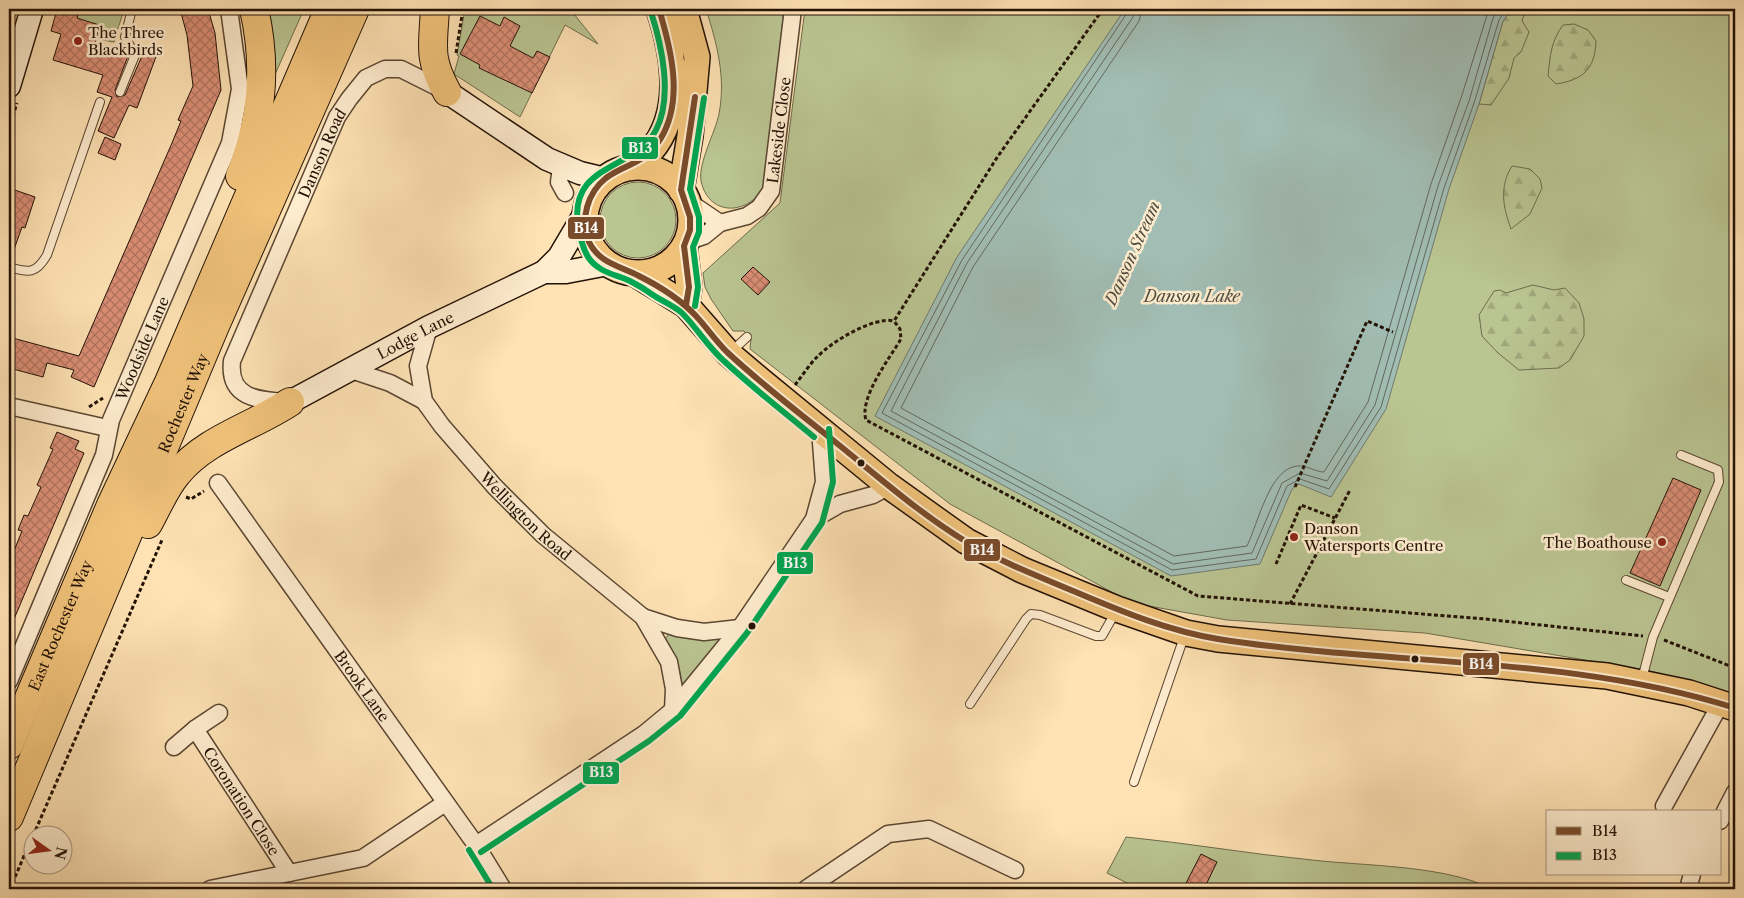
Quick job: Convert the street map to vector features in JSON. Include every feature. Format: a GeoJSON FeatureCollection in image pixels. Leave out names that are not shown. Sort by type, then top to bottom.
{"type":"FeatureCollection","features":[{"type":"Feature","properties":{"kind":"highway"},"geometry":{"type":"LineString","coordinates":[[111,505],[126,451],[242,170],[251,142],[261,90],[261,49],[254,9]]}},
{"type":"Feature","properties":{"kind":"highway","name":"Rochester Way"},"geometry":{"type":"LineString","coordinates":[[111,505],[169,382],[329,9]]}},
{"type":"Feature","properties":{"kind":"highway","name":"Rochester Way"},"geometry":{"type":"LineString","coordinates":[[12,808],[216,326],[354,9]]}},
{"type":"Feature","properties":{"kind":"highway"},"geometry":{"type":"LineString","coordinates":[[435,9],[432,51],[435,70],[447,92]]}},
{"type":"Feature","properties":{"kind":"highway"},"geometry":{"type":"LineString","coordinates":[[12,808],[56,738],[147,526],[176,474],[200,451],[268,417],[290,402]]}},
{"type":"Feature","properties":{"kind":"highway","name":"East Rochester Way"},"geometry":{"type":"LineString","coordinates":[[9,745],[111,505]]}},
{"type":"Feature","properties":{"kind":"main road"},"geometry":{"type":"LineString","coordinates":[[659,9],[667,34],[673,73],[670,116],[663,136],[649,154],[628,168],[604,179],[589,199],[585,213],[588,240],[596,253],[608,264],[620,270],[634,273],[648,272],[675,258],[685,244]]}},
{"type":"Feature","properties":{"kind":"main road"},"geometry":{"type":"LineString","coordinates":[[684,9],[697,57],[684,195],[690,217],[685,244],[689,287],[686,305]]}},
{"type":"Feature","properties":{"kind":"main road"},"geometry":{"type":"LineString","coordinates":[[628,168],[658,171],[671,179],[684,195]]}},
{"type":"Feature","properties":{"kind":"main road"},"geometry":{"type":"LineString","coordinates":[[634,273],[686,305],[729,354],[889,486],[966,541],[1022,570],[1116,609],[1186,633],[1246,642],[1607,676],[1641,682],[1728,706]]}},
{"type":"Feature","properties":{"kind":"street","name":"Woodside Lane"},"geometry":{"type":"LineString","coordinates":[[9,681],[104,455],[108,428],[230,142],[240,89],[229,9]]}},
{"type":"Feature","properties":{"kind":"street","name":"Lakeside Close"},"geometry":{"type":"LineString","coordinates":[[685,244],[704,236],[720,223],[747,216],[759,208],[770,191],[793,9]]}},
{"type":"Feature","properties":{"kind":"street"},"geometry":{"type":"LineString","coordinates":[[9,86],[33,12]]}},
{"type":"Feature","properties":{"kind":"street","name":"Danson Road"},"geometry":{"type":"LineString","coordinates":[[290,402],[260,400],[248,397],[236,386],[230,373],[232,361],[337,117],[366,78],[385,69],[401,69],[447,92],[561,166],[604,179]]}},
{"type":"Feature","properties":{"kind":"street"},"geometry":{"type":"LineString","coordinates":[[561,166],[559,182],[565,193]]}},
{"type":"Feature","properties":{"kind":"street"},"geometry":{"type":"LineString","coordinates":[[684,195],[720,223]]}},
{"type":"Feature","properties":{"kind":"street","name":"Lodge Lane"},"geometry":{"type":"LineString","coordinates":[[290,402],[429,327],[544,272],[559,257],[585,213]]}},
{"type":"Feature","properties":{"kind":"street","name":"Lodge Lane"},"geometry":{"type":"LineString","coordinates":[[544,272],[566,272],[608,264]]}},
{"type":"Feature","properties":{"kind":"street","name":"Wellington Road"},"geometry":{"type":"LineString","coordinates":[[424,401],[418,366],[429,327]]}},
{"type":"Feature","properties":{"kind":"street","name":"Wellington Road"},"geometry":{"type":"LineString","coordinates":[[351,370],[390,382],[424,401],[442,426],[495,487],[543,535],[644,617],[677,628],[704,632],[740,628]]}},
{"type":"Feature","properties":{"kind":"street"},"geometry":{"type":"LineString","coordinates":[[9,406],[108,428]]}},
{"type":"Feature","properties":{"kind":"street"},"geometry":{"type":"LineString","coordinates":[[476,845],[644,734],[673,710],[740,628],[814,519],[824,482],[820,430]]}},
{"type":"Feature","properties":{"kind":"street","name":"Brook Lane"},"geometry":{"type":"LineString","coordinates":[[218,483],[476,845],[503,889]]}},
{"type":"Feature","properties":{"kind":"street"},"geometry":{"type":"LineString","coordinates":[[814,519],[840,504],[873,495],[889,486]]}},
{"type":"Feature","properties":{"kind":"street","name":"Wellington Road"},"geometry":{"type":"LineString","coordinates":[[644,617],[669,662],[674,689],[673,710]]}},
{"type":"Feature","properties":{"kind":"street"},"geometry":{"type":"LineString","coordinates":[[1664,806],[1728,706]]}},
{"type":"Feature","properties":{"kind":"street","name":"Coronation Close"},"geometry":{"type":"LineString","coordinates":[[174,747],[195,729],[219,713]]}},
{"type":"Feature","properties":{"kind":"street","name":"Coronation Close"},"geometry":{"type":"LineString","coordinates":[[195,729],[289,873]]}},
{"type":"Feature","properties":{"kind":"street"},"geometry":{"type":"LineString","coordinates":[[1722,817],[1735,792]]}},
{"type":"Feature","properties":{"kind":"street"},"geometry":{"type":"LineString","coordinates":[[210,889],[362,858],[445,803]]}},
{"type":"Feature","properties":{"kind":"street"},"geometry":{"type":"LineString","coordinates":[[806,889],[888,834],[929,829],[1015,870]]}},
{"type":"Feature","properties":{"kind":"street"},"geometry":{"type":"LineString","coordinates":[[1688,889],[1691,876]]}},
{"type":"Feature","properties":{"kind":"lane"},"geometry":{"type":"LineString","coordinates":[[120,92],[135,55],[125,37],[132,9]]}},
{"type":"Feature","properties":{"kind":"lane"},"geometry":{"type":"LineString","coordinates":[[9,267],[23,271],[32,271],[40,267],[47,255],[100,102]]}},
{"type":"Feature","properties":{"kind":"lane"},"geometry":{"type":"LineString","coordinates":[[729,354],[747,337]]}},
{"type":"Feature","properties":{"kind":"lane"},"geometry":{"type":"LineString","coordinates":[[1641,682],[1653,637],[1719,482],[1718,470],[1681,455]]}},
{"type":"Feature","properties":{"kind":"lane"},"geometry":{"type":"LineString","coordinates":[[1626,580],[1669,597]]}},
{"type":"Feature","properties":{"kind":"lane"},"geometry":{"type":"LineString","coordinates":[[970,704],[1031,614],[1040,615],[1096,636],[1102,636],[1116,609]]}},
{"type":"Feature","properties":{"kind":"lane"},"geometry":{"type":"LineString","coordinates":[[1134,782],[1186,633]]}},
{"type":"Feature","properties":{"kind":"path"},"geometry":{"type":"LineString","coordinates":[[894,321],[998,156],[1103,9]]}},
{"type":"Feature","properties":{"kind":"path"},"geometry":{"type":"LineString","coordinates":[[793,388],[817,356],[845,337],[876,321],[886,319],[894,321],[900,329],[901,339],[868,395],[864,412],[866,420],[1198,596],[1485,619],[1653,637],[1735,668]]}},
{"type":"Feature","properties":{"kind":"path"},"geometry":{"type":"LineString","coordinates":[[1295,487],[1367,321],[1393,332]]}},
{"type":"Feature","properties":{"kind":"path"},"geometry":{"type":"LineString","coordinates":[[86,407],[109,395]]}},
{"type":"Feature","properties":{"kind":"path"},"geometry":{"type":"LineString","coordinates":[[180,499],[185,497],[191,499],[218,483]]}},
{"type":"Feature","properties":{"kind":"path"},"geometry":{"type":"LineString","coordinates":[[1290,604],[1350,490]]}},
{"type":"Feature","properties":{"kind":"path"},"geometry":{"type":"LineString","coordinates":[[1276,564],[1301,505],[1335,518]]}},
{"type":"Feature","properties":{"kind":"path"},"geometry":{"type":"LineString","coordinates":[[37,826],[164,535]]}},
{"type":"Feature","properties":{"kind":"path"},"geometry":{"type":"LineString","coordinates":[[10,889],[22,861]]}},
{"type":"Feature","properties":{"kind":"green space"},"geometry":{"type":"Polygon","coordinates":[[[57,9],[124,9],[114,42],[97,39],[99,25],[92,23],[91,26],[76,22],[78,15],[65,11],[64,15],[54,12],[57,9]]]}},
{"type":"Feature","properties":{"kind":"green space"},"geometry":{"type":"Polygon","coordinates":[[[263,9],[304,9],[273,79],[263,9]]]}},
{"type":"Feature","properties":{"kind":"green space"},"geometry":{"type":"Polygon","coordinates":[[[465,9],[570,9],[598,44],[565,25],[520,117],[454,74],[459,56],[457,55],[465,9]]]}},
{"type":"Feature","properties":{"kind":"green space"},"geometry":{"type":"Polygon","coordinates":[[[706,9],[784,9],[765,185],[758,195],[740,207],[730,208],[712,201],[705,193],[701,181],[704,157],[717,122],[721,100],[721,74],[717,48],[706,9]]]}},
{"type":"Feature","properties":{"kind":"green space"},"geometry":{"type":"Polygon","coordinates":[[[805,9],[1735,9],[1735,695],[1650,671],[1425,633],[1227,620],[1132,603],[950,504],[750,349],[751,339],[744,331],[733,331],[705,287],[703,273],[780,203],[805,9]]]}},
{"type":"Feature","properties":{"kind":"green space"},"geometry":{"type":"Polygon","coordinates":[[[1512,9],[1526,9],[1522,21],[1529,32],[1521,52],[1514,58],[1509,78],[1491,105],[1479,104],[1503,21],[1512,9]]]}},
{"type":"Feature","properties":{"kind":"green space"},"geometry":{"type":"Polygon","coordinates":[[[1574,24],[1588,30],[1596,41],[1593,59],[1586,72],[1574,80],[1556,84],[1548,76],[1550,55],[1563,25],[1574,24]]]}},
{"type":"Feature","properties":{"kind":"green space"},"geometry":{"type":"Polygon","coordinates":[[[1512,166],[1530,169],[1540,179],[1542,188],[1530,214],[1511,229],[1504,205],[1504,189],[1512,166]]]}},
{"type":"Feature","properties":{"kind":"green space"},"geometry":{"type":"Polygon","coordinates":[[[638,182],[652,185],[665,193],[673,206],[676,220],[673,234],[665,247],[652,255],[638,258],[624,255],[611,247],[603,234],[600,220],[603,206],[611,193],[624,185],[638,182]]]}},
{"type":"Feature","properties":{"kind":"green space"},"geometry":{"type":"Polygon","coordinates":[[[1533,285],[1554,290],[1565,288],[1579,303],[1584,319],[1584,336],[1570,360],[1559,368],[1519,370],[1498,353],[1482,336],[1479,315],[1494,291],[1500,290],[1506,293],[1533,285]]]}},
{"type":"Feature","properties":{"kind":"green space"},"geometry":{"type":"Polygon","coordinates":[[[669,634],[723,638],[683,688],[679,668],[666,645],[665,639],[669,634]]]}},
{"type":"Feature","properties":{"kind":"green space"},"geometry":{"type":"Polygon","coordinates":[[[1126,837],[1289,858],[1428,871],[1473,881],[1492,889],[1130,889],[1131,885],[1107,873],[1126,837]]]}},
{"type":"Feature","properties":{"kind":"water","name":"Danson Lake"},"geometry":{"type":"Polygon","coordinates":[[[1125,9],[1512,9],[1503,21],[1479,104],[1449,189],[1386,409],[1331,497],[1299,484],[1292,489],[1260,564],[1171,576],[875,416],[957,257],[1125,9]]]}},
{"type":"Feature","properties":{"kind":"building"},"geometry":{"type":"Polygon","coordinates":[[[180,9],[208,9],[215,33],[221,90],[94,387],[71,377],[74,370],[47,363],[43,377],[9,368],[9,337],[79,356],[172,143],[181,121],[178,120],[193,86],[187,35],[180,9]]]}},
{"type":"Feature","properties":{"kind":"building"},"geometry":{"type":"Polygon","coordinates":[[[65,11],[78,15],[77,18],[99,25],[95,44],[128,56],[115,90],[117,97],[125,95],[145,49],[157,54],[137,108],[129,105],[114,138],[98,131],[112,97],[97,92],[103,75],[53,60],[61,34],[51,31],[56,13],[64,15],[65,11]]]}},
{"type":"Feature","properties":{"kind":"building"},"geometry":{"type":"Polygon","coordinates":[[[480,16],[500,26],[504,17],[520,26],[510,46],[533,58],[537,51],[550,57],[532,93],[479,68],[480,65],[460,54],[480,16]]]}},
{"type":"Feature","properties":{"kind":"building"},"geometry":{"type":"Polygon","coordinates":[[[105,137],[121,144],[115,160],[98,153],[105,137]]]}},
{"type":"Feature","properties":{"kind":"building"},"geometry":{"type":"Polygon","coordinates":[[[9,188],[35,197],[25,228],[22,227],[11,258],[9,257],[9,188]]]}},
{"type":"Feature","properties":{"kind":"building"},"geometry":{"type":"Polygon","coordinates":[[[753,267],[770,282],[758,295],[741,279],[753,267]]]}},
{"type":"Feature","properties":{"kind":"building"},"geometry":{"type":"Polygon","coordinates":[[[57,432],[79,441],[75,449],[84,453],[9,631],[9,563],[22,531],[18,530],[24,515],[28,516],[41,487],[37,485],[53,449],[50,448],[57,432]]]}},
{"type":"Feature","properties":{"kind":"building"},"geometry":{"type":"Polygon","coordinates":[[[1673,478],[1701,490],[1660,586],[1630,573],[1673,478]]]}},
{"type":"Feature","properties":{"kind":"building"},"geometry":{"type":"Polygon","coordinates":[[[1201,854],[1217,862],[1204,889],[1183,889],[1201,854]]]}},
{"type":"Feature","properties":{"kind":"transit line","name":"B14"},"geometry":{"type":"LineString","coordinates":[[659,9],[668,41],[673,74],[674,91],[668,123],[661,138],[648,154],[642,159],[613,173],[599,184],[594,191],[585,216],[586,234],[593,249],[604,259],[654,284],[684,304],[727,352],[752,374],[895,491],[965,541],[992,556],[1112,607],[1146,620],[1200,636],[1283,648],[1543,670],[1608,679],[1672,691],[1735,708]]}},
{"type":"Feature","properties":{"kind":"transit line","name":"B13"},"geometry":{"type":"LineString","coordinates":[[651,12],[659,40],[664,71],[665,87],[661,117],[656,130],[646,143],[605,170],[583,190],[578,205],[578,225],[584,249],[597,267],[636,284],[682,313],[724,361],[814,437]]}},
{"type":"Feature","properties":{"kind":"transit line","name":"B14"},"geometry":{"type":"LineString","coordinates":[[686,305],[689,287],[684,246],[690,230],[690,217],[681,190],[695,97]]}},
{"type":"Feature","properties":{"kind":"transit line","name":"B13"},"geometry":{"type":"LineString","coordinates":[[695,306],[698,287],[693,247],[699,232],[699,217],[690,189],[704,98]]}},
{"type":"Feature","properties":{"kind":"transit line","name":"B13"},"geometry":{"type":"LineString","coordinates":[[481,852],[649,741],[680,716],[747,633],[822,523],[833,482],[829,429]]}},
{"type":"Feature","properties":{"kind":"transit line","name":"B13"},"geometry":{"type":"LineString","coordinates":[[469,850],[493,889]]}},
{"type":"Feature","properties":{"kind":"place","name":"The Three Blackbirds"},"geometry":{"type":"Point","coordinates":[78,41]}},
{"type":"Feature","properties":{"kind":"place","name":"Danson Watersports Centre"},"geometry":{"type":"Point","coordinates":[1294,537]}},
{"type":"Feature","properties":{"kind":"place","name":"The Boathouse"},"geometry":{"type":"Point","coordinates":[1662,542]}},
{"type":"Feature","properties":{"kind":"water label","name":"Danson Stream"},"geometry":{"type":"Point","coordinates":[1132,253]}}]}
